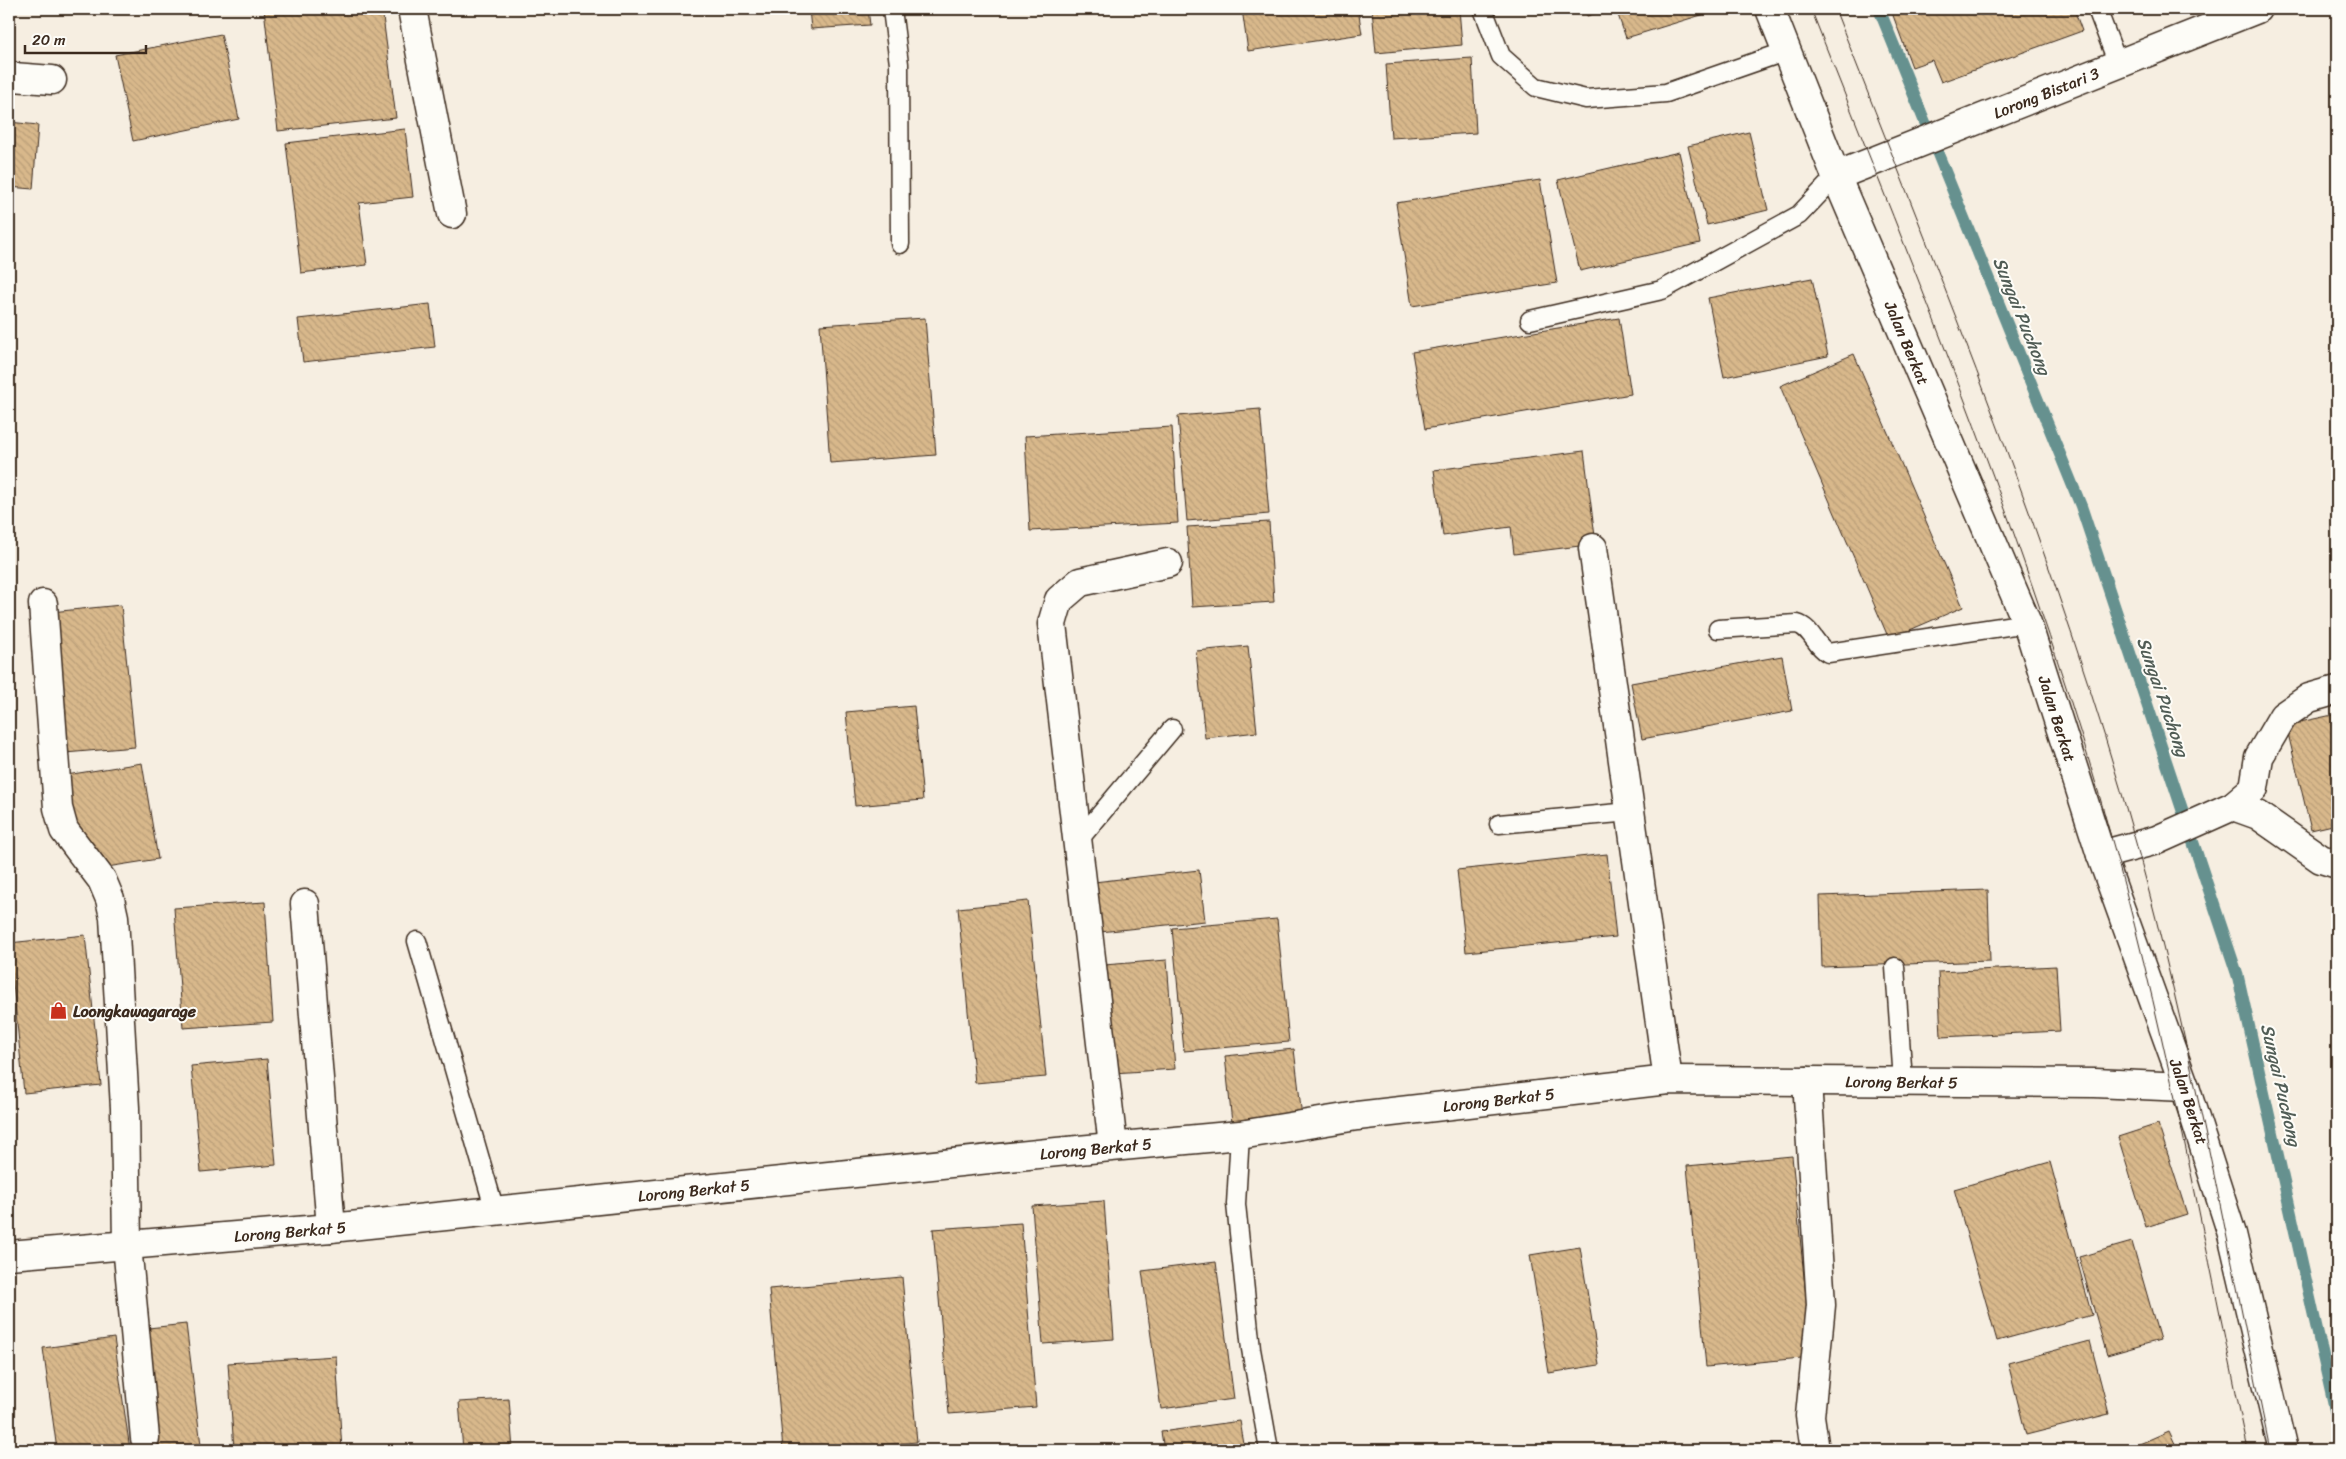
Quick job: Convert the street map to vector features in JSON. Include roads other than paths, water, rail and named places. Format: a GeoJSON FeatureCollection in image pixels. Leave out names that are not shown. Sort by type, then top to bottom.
{"type":"FeatureCollection","features":[{"type":"Feature","properties":{"kind":"street"},"geometry":{"type":"LineString","coordinates":[[412,9],[452,214]]}},
{"type":"Feature","properties":{"kind":"street","name":"Jalan Berkat"},"geometry":{"type":"LineString","coordinates":[[1770,9],[1836,176],[2027,623],[2101,855],[2186,1086],[2232,1234],[2283,1450]]}},
{"type":"Feature","properties":{"kind":"street","name":"Lorong Bistari 3"},"geometry":{"type":"LineString","coordinates":[[1836,176],[2257,9]]}},
{"type":"Feature","properties":{"kind":"street"},"geometry":{"type":"LineString","coordinates":[[9,75],[13,77],[52,80]]}},
{"type":"Feature","properties":{"kind":"street"},"geometry":{"type":"LineString","coordinates":[[1592,548],[1668,1080]]}},
{"type":"Feature","properties":{"kind":"street"},"geometry":{"type":"LineString","coordinates":[[1113,1146],[1052,624],[1059,600],[1080,582],[1168,563]]}},
{"type":"Feature","properties":{"kind":"street"},"geometry":{"type":"LineString","coordinates":[[42,604],[58,808],[64,830],[102,880],[110,899],[114,917],[125,1108],[127,1245],[145,1438]]}},
{"type":"Feature","properties":{"kind":"street"},"geometry":{"type":"LineString","coordinates":[[2101,855],[2157,840],[2224,811],[2254,788],[2259,757],[2283,716],[2309,698],[2337,690]]}},
{"type":"Feature","properties":{"kind":"street"},"geometry":{"type":"LineString","coordinates":[[2224,811],[2258,815],[2321,858],[2337,864]]}},
{"type":"Feature","properties":{"kind":"street"},"geometry":{"type":"LineString","coordinates":[[305,904],[331,1228]]}},
{"type":"Feature","properties":{"kind":"street","name":"Lorong Berkat 5"},"geometry":{"type":"LineString","coordinates":[[9,1254],[331,1228],[1113,1146],[1240,1135],[1357,1116],[1668,1080],[1903,1081],[2186,1086]]}},
{"type":"Feature","properties":{"kind":"street"},"geometry":{"type":"LineString","coordinates":[[1807,1081],[1821,1305],[1810,1416],[1815,1450]]}},
{"type":"Feature","properties":{"kind":"lane"},"geometry":{"type":"LineString","coordinates":[[892,9],[898,64],[900,244]]}},
{"type":"Feature","properties":{"kind":"lane"},"geometry":{"type":"LineString","coordinates":[[1482,9],[1501,56],[1536,88],[1586,99],[1666,93],[1786,51]]}},
{"type":"Feature","properties":{"kind":"lane"},"geometry":{"type":"LineString","coordinates":[[2097,9],[2118,64]]}},
{"type":"Feature","properties":{"kind":"lane"},"geometry":{"type":"LineString","coordinates":[[1530,320],[1662,290],[1799,215],[1836,176]]}},
{"type":"Feature","properties":{"kind":"lane"},"geometry":{"type":"LineString","coordinates":[[1718,629],[1797,624],[1807,629],[1817,645],[1828,653],[2027,623]]}},
{"type":"Feature","properties":{"kind":"lane"},"geometry":{"type":"LineString","coordinates":[[1077,842],[1172,729]]}},
{"type":"Feature","properties":{"kind":"lane"},"geometry":{"type":"LineString","coordinates":[[1499,824],[1630,812]]}},
{"type":"Feature","properties":{"kind":"lane"},"geometry":{"type":"LineString","coordinates":[[417,941],[495,1211]]}},
{"type":"Feature","properties":{"kind":"lane"},"geometry":{"type":"LineString","coordinates":[[1895,967],[1903,1081]]}},
{"type":"Feature","properties":{"kind":"lane"},"geometry":{"type":"LineString","coordinates":[[1240,1135],[1236,1204],[1251,1349],[1270,1450]]}},
{"type":"Feature","properties":{"kind":"waterway","name":"Sungai Puchong"},"geometry":{"type":"LineString","coordinates":[[1879,9],[2081,506],[2238,977],[2337,1419]]}},
{"type":"Feature","properties":{"kind":"tram line"},"geometry":{"type":"LineString","coordinates":[[1811,9],[1974,426],[2050,636],[2084,743],[2115,851],[2153,1000],[2186,1149],[2248,1450]]}},
{"type":"Feature","properties":{"kind":"tram line"},"geometry":{"type":"LineString","coordinates":[[1835,9],[1996,422],[2071,631],[2105,737],[2136,843],[2174,994],[2208,1145],[2270,1450]]}},
{"type":"Feature","properties":{"kind":"place","name":"Loongkawagarage"},"geometry":{"type":"Point","coordinates":[59,1011]}}]}
